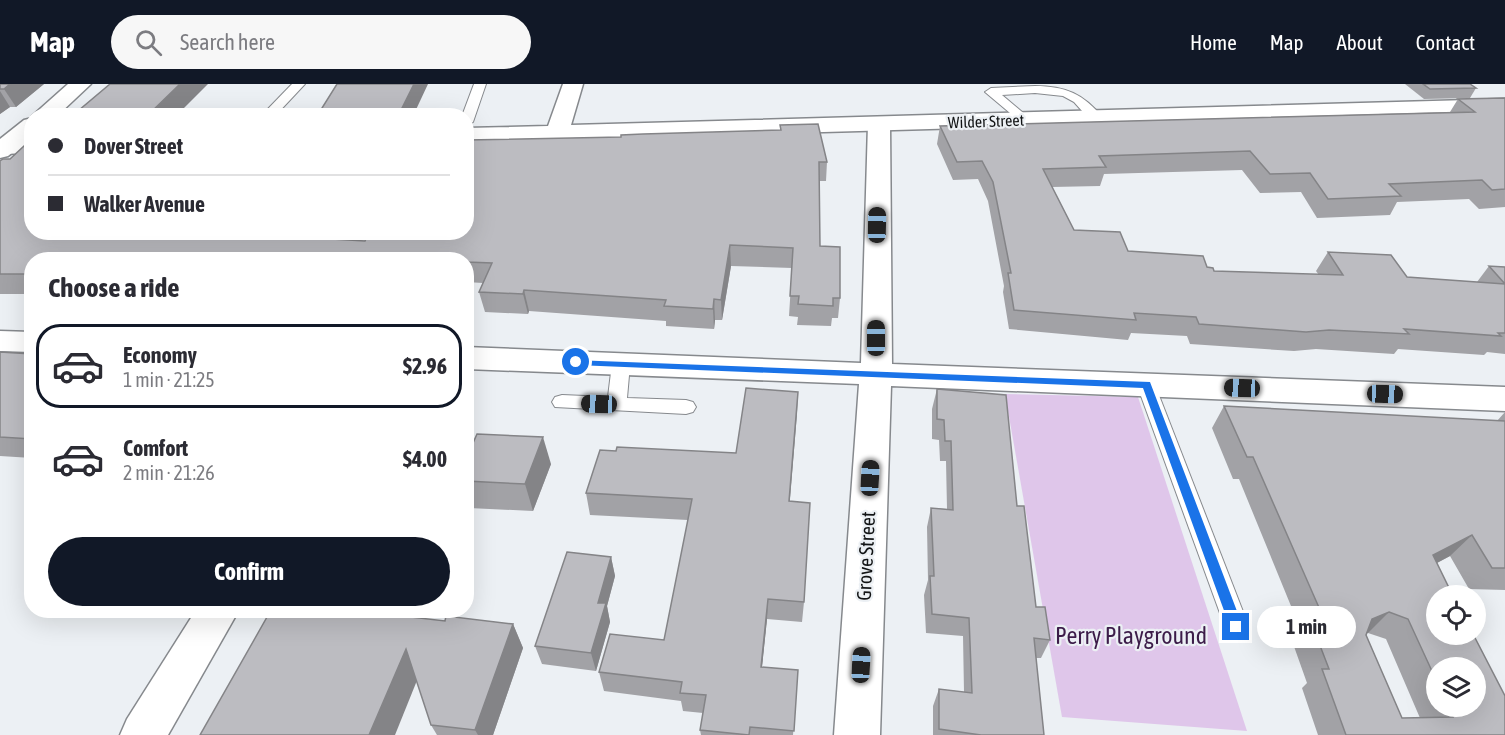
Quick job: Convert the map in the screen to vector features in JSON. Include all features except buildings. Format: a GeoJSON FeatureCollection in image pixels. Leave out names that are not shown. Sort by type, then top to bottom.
{"type":"FeatureCollection","features":[{"type":"Feature","properties":{"kind":"street"},"geometry":{"type":"LineString","coordinates":[[52,108],[81,84]]}},
{"type":"Feature","properties":{"kind":"street"},"geometry":{"type":"LineString","coordinates":[[557,133],[573,84]]}},
{"type":"Feature","properties":{"kind":"street","name":"Wilder Street"},"geometry":{"type":"LineString","coordinates":[[474,135],[1505,106]]}},
{"type":"Feature","properties":{"kind":"street","name":"Grove Street"},"geometry":{"type":"LineString","coordinates":[[857,735],[876,374],[879,124]]}},
{"type":"Feature","properties":{"kind":"street"},"geometry":{"type":"LineString","coordinates":[[2,148],[24,131]]}},
{"type":"Feature","properties":{"kind":"street"},"geometry":{"type":"LineString","coordinates":[[2,148],[24,147]]}},
{"type":"Feature","properties":{"kind":"street"},"geometry":{"type":"LineString","coordinates":[[0,340],[24,342]]}},
{"type":"Feature","properties":{"kind":"street"},"geometry":{"type":"LineString","coordinates":[[474,358],[1505,399]]}},
{"type":"Feature","properties":{"kind":"street"},"geometry":{"type":"LineString","coordinates":[[143,735],[214,618]]}},
{"type":"Feature","properties":{"kind":"lane"},"geometry":{"type":"LineString","coordinates":[[275,108],[299,84]]}},
{"type":"Feature","properties":{"kind":"lane"},"geometry":{"type":"LineString","coordinates":[[471,108],[480,84]]}},
{"type":"Feature","properties":{"kind":"lane"},"geometry":{"type":"LineString","coordinates":[[979,84],[1023,120]]}},
{"type":"Feature","properties":{"kind":"lane"},"geometry":{"type":"LineString","coordinates":[[991,92],[1049,89],[1076,97],[1096,118]]}},
{"type":"Feature","properties":{"kind":"lane"},"geometry":{"type":"LineString","coordinates":[[617,405],[621,364]]}},
{"type":"Feature","properties":{"kind":"lane"},"geometry":{"type":"LineString","coordinates":[[1146,385],[1236,627]]}},
{"type":"Feature","properties":{"kind":"lane"},"geometry":{"type":"LineString","coordinates":[[562,402],[686,407]]}},
{"type":"Feature","properties":{"kind":"green space","name":"Perry Playground"},"geometry":{"type":"Polygon","coordinates":[[[1005,394],[1138,397],[1247,731],[1062,717],[1005,394]]]}},
{"type":"Feature","properties":{"kind":"route"},"geometry":{"type":"LineString","coordinates":[[576,362],[1146,385],[1236,627]]}}]}
